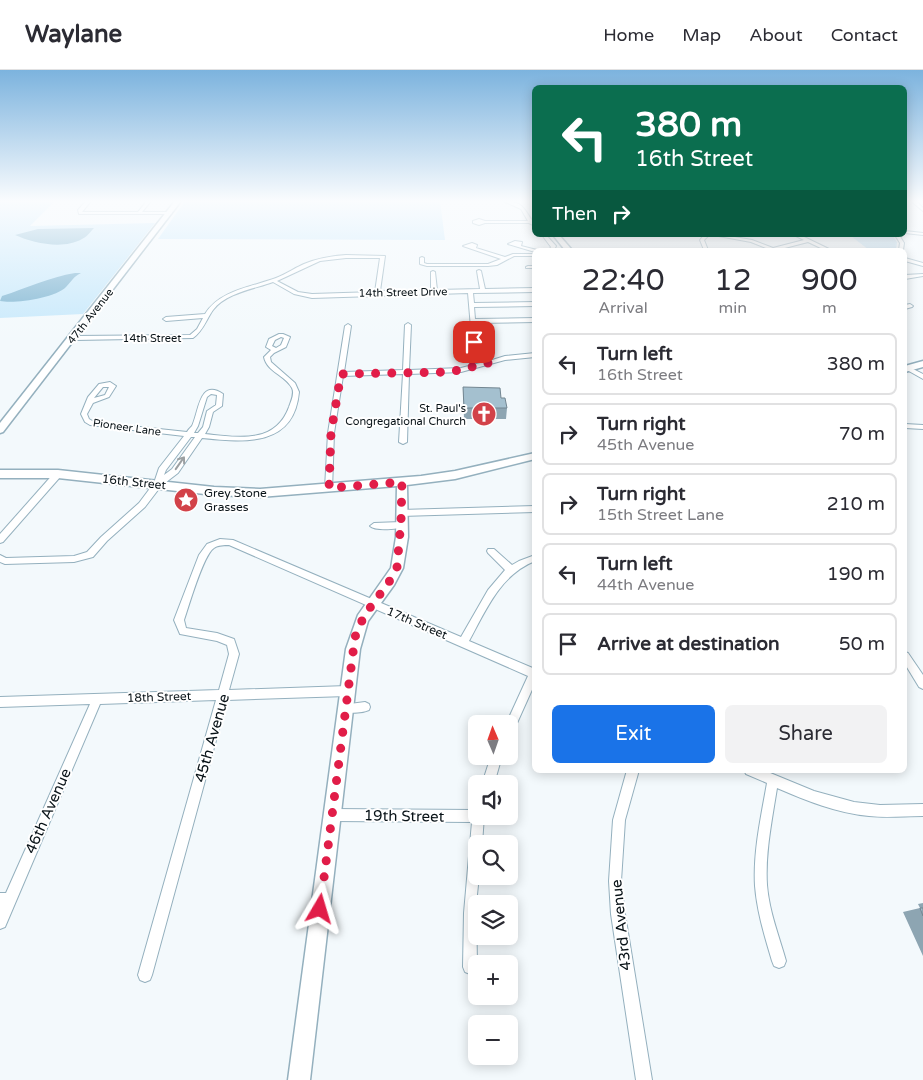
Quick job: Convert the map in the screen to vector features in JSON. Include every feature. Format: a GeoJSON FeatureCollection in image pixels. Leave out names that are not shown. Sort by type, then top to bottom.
{"type":"FeatureCollection","features":[{"type":"Feature","properties":{"kind":"main road","name":"47th Avenue"},"geometry":{"type":"LineString","coordinates":[[0,430],[143,248]]}},
{"type":"Feature","properties":{"kind":"main road"},"geometry":{"type":"LineString","coordinates":[[907,369],[923,364]]}},
{"type":"Feature","properties":{"kind":"main road","name":"16th Street"},"geometry":{"type":"LineString","coordinates":[[0,474],[58,474],[239,493],[402,482],[455,475],[532,457]]}},
{"type":"Feature","properties":{"kind":"main road"},"geometry":{"type":"LineString","coordinates":[[299,1080],[355,637],[361,621],[372,603],[389,582],[397,567],[402,482]]}},
{"type":"Feature","properties":{"kind":"street"},"geometry":{"type":"LineString","coordinates":[[477,248],[505,259]]}},
{"type":"Feature","properties":{"kind":"street"},"geometry":{"type":"LineString","coordinates":[[422,258],[422,264],[427,266],[493,264],[515,255],[532,253]]}},
{"type":"Feature","properties":{"kind":"street","name":"14th Street"},"geometry":{"type":"LineString","coordinates":[[74,338],[191,337],[197,333],[214,306],[232,294],[274,281],[304,265],[332,258],[382,258],[377,293]]}},
{"type":"Feature","properties":{"kind":"street"},"geometry":{"type":"LineString","coordinates":[[907,260],[923,265]]}},
{"type":"Feature","properties":{"kind":"street"},"geometry":{"type":"LineString","coordinates":[[479,271],[483,290]]}},
{"type":"Feature","properties":{"kind":"street"},"geometry":{"type":"LineString","coordinates":[[434,272],[434,291]]}},
{"type":"Feature","properties":{"kind":"street"},"geometry":{"type":"LineString","coordinates":[[907,277],[923,275]]}},
{"type":"Feature","properties":{"kind":"street","name":"14th Street Drive"},"geometry":{"type":"LineString","coordinates":[[274,281],[296,293],[312,296],[434,291],[532,290]]}},
{"type":"Feature","properties":{"kind":"street"},"geometry":{"type":"LineString","coordinates":[[470,291],[476,350],[488,363]]}},
{"type":"Feature","properties":{"kind":"street"},"geometry":{"type":"LineString","coordinates":[[472,305],[532,304]]}},
{"type":"Feature","properties":{"kind":"street"},"geometry":{"type":"LineString","coordinates":[[166,319],[207,316]]}},
{"type":"Feature","properties":{"kind":"street"},"geometry":{"type":"LineString","coordinates":[[472,321],[532,320]]}},
{"type":"Feature","properties":{"kind":"street"},"geometry":{"type":"LineString","coordinates":[[403,442],[408,324]]}},
{"type":"Feature","properties":{"kind":"street"},"geometry":{"type":"LineString","coordinates":[[329,488],[331,433],[348,326]]}},
{"type":"Feature","properties":{"kind":"street"},"geometry":{"type":"LineString","coordinates":[[194,436],[252,439],[270,434],[284,424],[289,418],[296,390],[293,384],[270,365],[268,358],[274,349]]}},
{"type":"Feature","properties":{"kind":"street"},"geometry":{"type":"LineString","coordinates":[[341,374],[461,370],[505,358],[532,355]]}},
{"type":"Feature","properties":{"kind":"street"},"geometry":{"type":"LineString","coordinates":[[907,369],[923,377]]}},
{"type":"Feature","properties":{"kind":"street"},"geometry":{"type":"LineString","coordinates":[[194,436],[195,426],[200,411],[206,394],[214,392],[220,394],[219,406],[210,411],[200,411]]}},
{"type":"Feature","properties":{"kind":"street","name":"Pioneer Lane"},"geometry":{"type":"LineString","coordinates":[[91,401],[85,409],[84,415],[92,424],[194,436]]}},
{"type":"Feature","properties":{"kind":"street"},"geometry":{"type":"LineString","coordinates":[[0,558],[4,560],[74,559],[90,555],[104,539],[142,506],[158,484],[174,471],[194,436],[206,427],[210,411]]}},
{"type":"Feature","properties":{"kind":"street"},"geometry":{"type":"LineString","coordinates":[[907,426],[923,427]]}},
{"type":"Feature","properties":{"kind":"street"},"geometry":{"type":"LineString","coordinates":[[0,540],[58,474]]}},
{"type":"Feature","properties":{"kind":"street"},"geometry":{"type":"LineString","coordinates":[[374,526],[401,519],[532,509]]}},
{"type":"Feature","properties":{"kind":"street","name":"17th Street"},"geometry":{"type":"LineString","coordinates":[[215,544],[230,542],[532,673]]}},
{"type":"Feature","properties":{"kind":"street","name":"45th Avenue"},"geometry":{"type":"LineString","coordinates":[[145,975],[234,654],[231,642],[217,637],[183,631],[179,620],[202,557],[210,546],[215,544]]}},
{"type":"Feature","properties":{"kind":"street"},"geometry":{"type":"LineString","coordinates":[[491,551],[510,569]]}},
{"type":"Feature","properties":{"kind":"street"},"geometry":{"type":"LineString","coordinates":[[463,642],[500,579],[510,569],[532,559]]}},
{"type":"Feature","properties":{"kind":"street"},"geometry":{"type":"LineString","coordinates":[[907,659],[923,684]]}},
{"type":"Feature","properties":{"kind":"street"},"geometry":{"type":"LineString","coordinates":[[515,715],[532,680]]}},
{"type":"Feature","properties":{"kind":"street","name":"18th Street"},"geometry":{"type":"LineString","coordinates":[[0,702],[347,691]]}},
{"type":"Feature","properties":{"kind":"street","name":"46th Avenue"},"geometry":{"type":"LineString","coordinates":[[0,922],[5,899],[97,699]]}},
{"type":"Feature","properties":{"kind":"street"},"geometry":{"type":"LineString","coordinates":[[346,708],[365,707]]}},
{"type":"Feature","properties":{"kind":"street","name":"43rd Avenue"},"geometry":{"type":"LineString","coordinates":[[632,773],[619,820],[615,881],[620,934],[644,1080]]}},
{"type":"Feature","properties":{"kind":"street"},"geometry":{"type":"LineString","coordinates":[[756,773],[773,781],[854,808],[877,811],[923,810]]}},
{"type":"Feature","properties":{"kind":"street"},"geometry":{"type":"LineString","coordinates":[[773,781],[764,833],[761,886],[779,961]]}},
{"type":"Feature","properties":{"kind":"street","name":"19th Street"},"geometry":{"type":"LineString","coordinates":[[332,815],[468,816]]}},
{"type":"Feature","properties":{"kind":"street"},"geometry":{"type":"LineString","coordinates":[[470,955],[470,913],[476,825]]}},
{"type":"Feature","properties":{"kind":"shaded area"},"geometry":{"type":"Polygon","coordinates":[[[0,248],[135,248],[83,314],[0,318],[0,248]]]}},
{"type":"Feature","properties":{"kind":"shaded area"},"geometry":{"type":"Polygon","coordinates":[[[75,273],[81,273],[61,291],[53,294],[25,301],[0,301],[2,296],[75,273]]]}},
{"type":"Feature","properties":{"kind":"building"},"geometry":{"type":"Polygon","coordinates":[[[463,387],[500,388],[501,398],[505,398],[507,408],[464,408],[463,387]]]}},
{"type":"Feature","properties":{"kind":"place","name":"St. Paul's Congregational Church"},"geometry":{"type":"Point","coordinates":[484,414]}},
{"type":"Feature","properties":{"kind":"place","name":"Grey Stone Grasses"},"geometry":{"type":"Point","coordinates":[186,500]}},
{"type":"Feature","properties":{"kind":"route"},"geometry":{"type":"LineString","coordinates":[[320,909],[355,637],[364,616],[389,582],[397,567],[400,550],[402,482],[329,488],[331,433],[341,374],[450,372],[488,363],[480,356],[474,342]]}}]}
